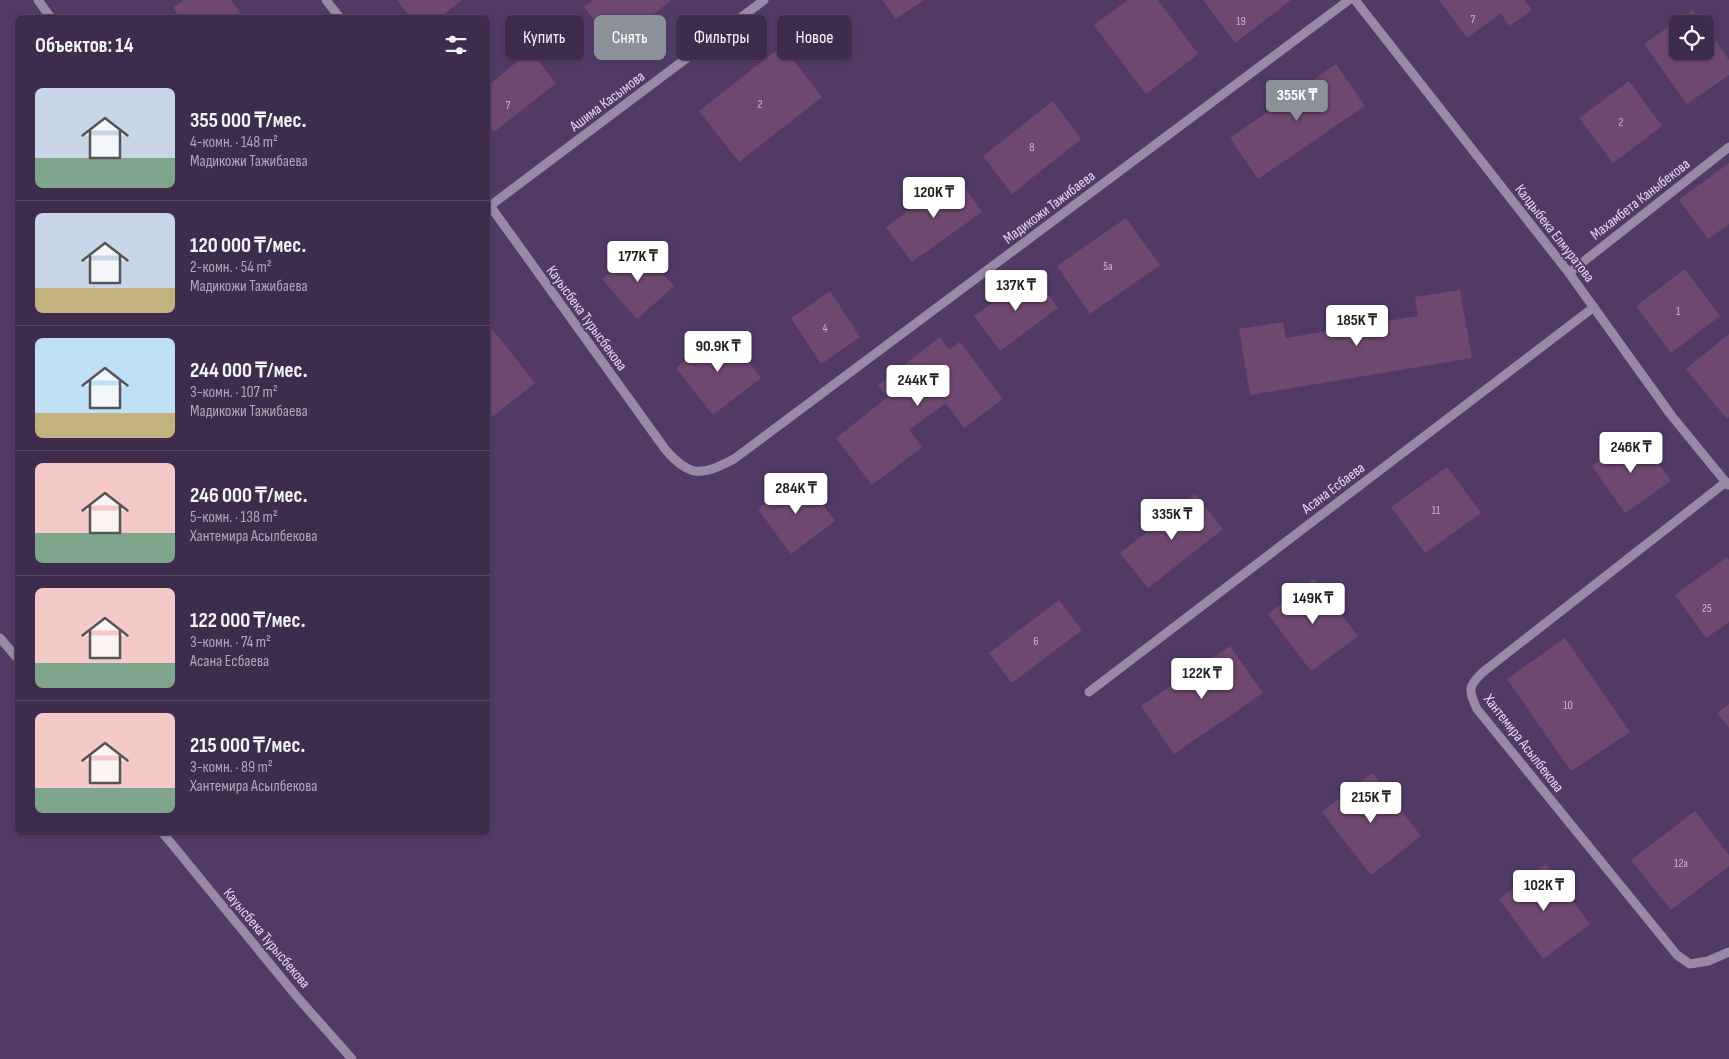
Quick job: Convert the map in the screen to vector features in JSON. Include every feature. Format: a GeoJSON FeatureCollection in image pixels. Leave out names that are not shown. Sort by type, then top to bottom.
{"type":"FeatureCollection","features":[{"type":"Feature","properties":{"kind":"street"},"geometry":{"type":"LineString","coordinates":[[38,0],[49,15]]}},
{"type":"Feature","properties":{"kind":"street"},"geometry":{"type":"LineString","coordinates":[[326,0],[337,15]]}},
{"type":"Feature","properties":{"kind":"street","name":"Ашима Касымова"},"geometry":{"type":"LineString","coordinates":[[490,203],[764,0]]}},
{"type":"Feature","properties":{"kind":"street","name":"Мадикожи Тажибаева"},"geometry":{"type":"LineString","coordinates":[[665,449],[678,465],[700,473],[734,459],[1349,0]]}},
{"type":"Feature","properties":{"kind":"street","name":"Калдыбека Елмуратова"},"geometry":{"type":"LineString","coordinates":[[1355,0],[1569,273],[1671,415],[1728,484]]}},
{"type":"Feature","properties":{"kind":"street","name":"Махамбета Каныбекова"},"geometry":{"type":"LineString","coordinates":[[1569,273],[1729,147]]}},
{"type":"Feature","properties":{"kind":"street","name":"Кауысбека Турысбекова"},"geometry":{"type":"LineString","coordinates":[[490,205],[665,449]]}},
{"type":"Feature","properties":{"kind":"street","name":"Асана Есбаева"},"geometry":{"type":"LineString","coordinates":[[1088,692],[1594,307]]}},
{"type":"Feature","properties":{"kind":"street","name":"Хантемира Асылбекова"},"geometry":{"type":"LineString","coordinates":[[1728,484],[1483,672],[1471,683],[1470,695],[1477,709],[1677,955],[1690,964],[1708,961],[1729,952]]}},
{"type":"Feature","properties":{"kind":"street"},"geometry":{"type":"LineString","coordinates":[[0,638],[15,656]]}},
{"type":"Feature","properties":{"kind":"street","name":"Кауысбека Турысбекова"},"geometry":{"type":"LineString","coordinates":[[164,835],[298,998],[352,1059]]}},
{"type":"Feature","properties":{"kind":"building"},"geometry":{"type":"Polygon","coordinates":[[[183,0],[231,0],[242,15],[178,15],[173,8],[183,0]]]}},
{"type":"Feature","properties":{"kind":"building"},"geometry":{"type":"Polygon","coordinates":[[[397,0],[462,0],[443,15],[409,15],[397,0]]]}},
{"type":"Feature","properties":{"kind":"building"},"geometry":{"type":"Polygon","coordinates":[[[594,0],[672,0],[652,15],[594,15],[594,20],[584,7],[594,0]]]}},
{"type":"Feature","properties":{"kind":"building"},"geometry":{"type":"Polygon","coordinates":[[[882,0],[924,0],[896,19],[882,0]]]}},
{"type":"Feature","properties":{"kind":"building"},"geometry":{"type":"Polygon","coordinates":[[[1128,0],[1158,0],[1198,54],[1146,94],[1094,25],[1128,0]]]}},
{"type":"Feature","properties":{"kind":"building"},"geometry":{"type":"Polygon","coordinates":[[[1203,0],[1291,0],[1235,43],[1203,0]]]}},
{"type":"Feature","properties":{"kind":"building"},"geometry":{"type":"Polygon","coordinates":[[[1439,0],[1524,0],[1532,10],[1509,26],[1501,13],[1467,38],[1439,0]]]}},
{"type":"Feature","properties":{"kind":"building"},"geometry":{"type":"Polygon","coordinates":[[[1693,10],[1697,15],[1686,15],[1693,10]]]}},
{"type":"Feature","properties":{"kind":"building"},"geometry":{"type":"Polygon","coordinates":[[[1669,27],[1669,60],[1714,60],[1714,39],[1729,60],[1729,75],[1687,104],[1644,44],[1669,27]]]}},
{"type":"Feature","properties":{"kind":"building"},"geometry":{"type":"Polygon","coordinates":[[[777,50],[777,60],[793,60],[822,97],[739,162],[699,111],[764,60],[767,60],[767,58],[777,50]]]}},
{"type":"Feature","properties":{"kind":"building"},"geometry":{"type":"Polygon","coordinates":[[[519,60],[537,60],[556,83],[494,132],[490,127],[490,84],[519,60]]]}},
{"type":"Feature","properties":{"kind":"building"},"geometry":{"type":"Polygon","coordinates":[[[1336,64],[1365,106],[1258,179],[1230,138],[1336,64]]]}},
{"type":"Feature","properties":{"kind":"building"},"geometry":{"type":"Polygon","coordinates":[[[1629,81],[1662,126],[1613,163],[1579,118],[1629,81]]]}},
{"type":"Feature","properties":{"kind":"building"},"geometry":{"type":"Polygon","coordinates":[[[1053,101],[1081,139],[1012,194],[983,156],[1053,101]]]}},
{"type":"Feature","properties":{"kind":"building"},"geometry":{"type":"Polygon","coordinates":[[[1729,163],[1729,224],[1708,239],[1679,200],[1729,163]]]}},
{"type":"Feature","properties":{"kind":"building"},"geometry":{"type":"Polygon","coordinates":[[[957,176],[982,212],[912,262],[886,227],[957,176]]]}},
{"type":"Feature","properties":{"kind":"building"},"geometry":{"type":"Polygon","coordinates":[[[1126,218],[1160,265],[1090,314],[1057,266],[1126,218]]]}},
{"type":"Feature","properties":{"kind":"building"},"geometry":{"type":"Polygon","coordinates":[[[639,247],[674,286],[637,319],[602,279],[639,247]]]}},
{"type":"Feature","properties":{"kind":"building"},"geometry":{"type":"Polygon","coordinates":[[[1685,269],[1720,316],[1671,353],[1636,306],[1685,269]]]}},
{"type":"Feature","properties":{"kind":"building"},"geometry":{"type":"Polygon","coordinates":[[[1032,273],[1058,308],[1000,351],[974,316],[1032,273]]]}},
{"type":"Feature","properties":{"kind":"building"},"geometry":{"type":"Polygon","coordinates":[[[1460,290],[1472,358],[1250,395],[1239,329],[1283,322],[1286,338],[1418,316],[1415,297],[1460,290]]]}},
{"type":"Feature","properties":{"kind":"building"},"geometry":{"type":"Polygon","coordinates":[[[830,291],[860,337],[821,364],[791,318],[830,291]]]}},
{"type":"Feature","properties":{"kind":"building"},"geometry":{"type":"Polygon","coordinates":[[[492,329],[535,383],[490,418],[490,331],[492,329]]]}},
{"type":"Feature","properties":{"kind":"building"},"geometry":{"type":"Polygon","coordinates":[[[724,331],[761,378],[713,415],[676,368],[724,331]]]}},
{"type":"Feature","properties":{"kind":"building"},"geometry":{"type":"Polygon","coordinates":[[[1729,334],[1729,417],[1727,419],[1686,369],[1729,334]]]}},
{"type":"Feature","properties":{"kind":"building"},"geometry":{"type":"Polygon","coordinates":[[[940,337],[949,350],[960,342],[1003,399],[964,428],[946,403],[909,430],[922,447],[872,485],[836,438],[888,397],[878,385],[940,337]]]}},
{"type":"Feature","properties":{"kind":"building"},"geometry":{"type":"Polygon","coordinates":[[[1637,434],[1671,481],[1625,513],[1592,466],[1637,434]]]}},
{"type":"Feature","properties":{"kind":"building"},"geometry":{"type":"Polygon","coordinates":[[[1447,467],[1481,513],[1425,553],[1391,507],[1447,467]]]}},
{"type":"Feature","properties":{"kind":"building"},"geometry":{"type":"Polygon","coordinates":[[[802,476],[835,521],[791,554],[758,509],[802,476]]]}},
{"type":"Feature","properties":{"kind":"building"},"geometry":{"type":"Polygon","coordinates":[[[1195,494],[1223,529],[1148,588],[1120,553],[1195,494]]]}},
{"type":"Feature","properties":{"kind":"building"},"geometry":{"type":"Polygon","coordinates":[[[1727,557],[1729,560],[1729,622],[1706,638],[1675,595],[1727,557]]]}},
{"type":"Feature","properties":{"kind":"building"},"geometry":{"type":"Polygon","coordinates":[[[1314,579],[1358,636],[1311,671],[1268,614],[1314,579]]]}},
{"type":"Feature","properties":{"kind":"building"},"geometry":{"type":"Polygon","coordinates":[[[1059,600],[1082,630],[1012,683],[989,653],[1059,600]]]}},
{"type":"Feature","properties":{"kind":"building"},"geometry":{"type":"Polygon","coordinates":[[[1565,638],[1630,732],[1571,771],[1507,679],[1565,638]]]}},
{"type":"Feature","properties":{"kind":"building"},"geometry":{"type":"Polygon","coordinates":[[[1230,646],[1263,693],[1174,754],[1141,706],[1230,646]]]}},
{"type":"Feature","properties":{"kind":"building"},"geometry":{"type":"Polygon","coordinates":[[[1729,704],[1729,728],[1717,713],[1729,704]]]}},
{"type":"Feature","properties":{"kind":"building"},"geometry":{"type":"Polygon","coordinates":[[[1372,773],[1421,836],[1371,875],[1322,812],[1372,773]]]}},
{"type":"Feature","properties":{"kind":"building"},"geometry":{"type":"Polygon","coordinates":[[[1695,811],[1729,855],[1729,866],[1671,910],[1631,860],[1695,811]]]}},
{"type":"Feature","properties":{"kind":"building"},"geometry":{"type":"Polygon","coordinates":[[[1546,864],[1590,924],[1543,959],[1499,899],[1546,864]]]}}]}
